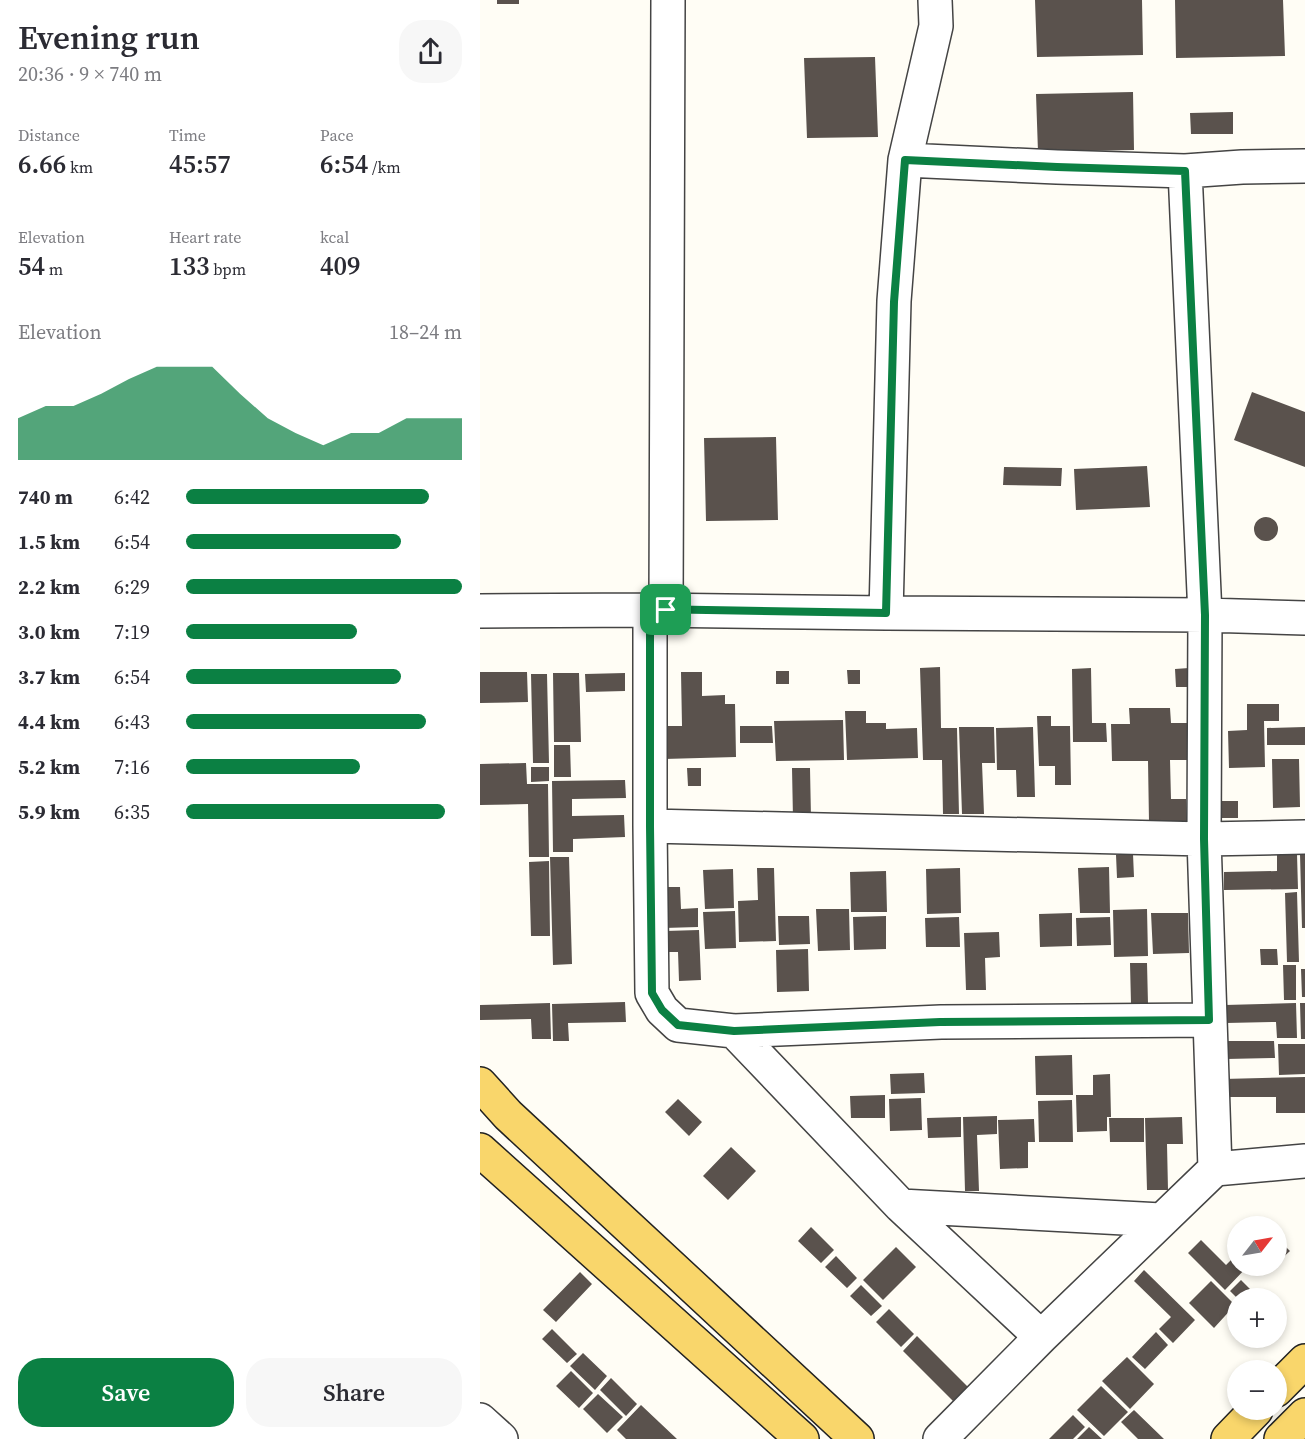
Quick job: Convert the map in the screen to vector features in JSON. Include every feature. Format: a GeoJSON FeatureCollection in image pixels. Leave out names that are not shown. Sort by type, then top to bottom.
{"type":"FeatureCollection","features":[{"type":"Feature","properties":{"kind":"main road"},"geometry":{"type":"LineString","coordinates":[[480,1084],[508,1115],[857,1439]]}},
{"type":"Feature","properties":{"kind":"main road"},"geometry":{"type":"LineString","coordinates":[[480,1150],[802,1439]]}},
{"type":"Feature","properties":{"kind":"main road"},"geometry":{"type":"LineString","coordinates":[[1287,1379],[1305,1361]]}},
{"type":"Feature","properties":{"kind":"main road"},"geometry":{"type":"LineString","coordinates":[[1281,1439],[1305,1415]]}},
{"type":"Feature","properties":{"kind":"main road"},"geometry":{"type":"LineString","coordinates":[[1228,1439],[1246,1420]]}},
{"type":"Feature","properties":{"kind":"street"},"geometry":{"type":"LineString","coordinates":[[668,0],[658,610],[650,826],[652,993],[662,1010],[678,1025],[734,1031],[940,1022],[1209,1020]]}},
{"type":"Feature","properties":{"kind":"street"},"geometry":{"type":"LineString","coordinates":[[886,613],[894,302],[905,160],[936,26],[935,0]]}},
{"type":"Feature","properties":{"kind":"street"},"geometry":{"type":"LineString","coordinates":[[905,160],[1185,171],[1305,166]]}},
{"type":"Feature","properties":{"kind":"street"},"geometry":{"type":"LineString","coordinates":[[1185,171],[1205,615],[1204,839],[1215,1169]]}},
{"type":"Feature","properties":{"kind":"street"},"geometry":{"type":"LineString","coordinates":[[480,611],[658,610],[1305,618]]}},
{"type":"Feature","properties":{"kind":"street"},"geometry":{"type":"LineString","coordinates":[[650,826],[1204,839],[1305,837]]}},
{"type":"Feature","properties":{"kind":"street"},"geometry":{"type":"LineString","coordinates":[[734,1031],[901,1206],[1041,1337]]}},
{"type":"Feature","properties":{"kind":"street"},"geometry":{"type":"LineString","coordinates":[[940,1439],[1041,1337],[1215,1169],[1305,1161]]}},
{"type":"Feature","properties":{"kind":"street"},"geometry":{"type":"LineString","coordinates":[[901,1206],[1161,1220]]}},
{"type":"Feature","properties":{"kind":"street"},"geometry":{"type":"LineString","coordinates":[[480,1420],[501,1439]]}},
{"type":"Feature","properties":{"kind":"building"},"geometry":{"type":"Polygon","coordinates":[[[497,0],[519,0],[519,4],[497,4],[497,0]]]}},
{"type":"Feature","properties":{"kind":"building"},"geometry":{"type":"Polygon","coordinates":[[[1035,0],[1142,0],[1143,55],[1037,57],[1035,0]]]}},
{"type":"Feature","properties":{"kind":"building"},"geometry":{"type":"Polygon","coordinates":[[[1175,0],[1283,0],[1285,56],[1176,58],[1175,0]]]}},
{"type":"Feature","properties":{"kind":"building"},"geometry":{"type":"Polygon","coordinates":[[[875,57],[878,137],[807,138],[804,58],[875,57]]]}},
{"type":"Feature","properties":{"kind":"building"},"geometry":{"type":"Polygon","coordinates":[[[1133,92],[1134,150],[1038,152],[1036,94],[1133,92]]]}},
{"type":"Feature","properties":{"kind":"building"},"geometry":{"type":"Polygon","coordinates":[[[1233,112],[1233,134],[1191,134],[1190,113],[1233,112]]]}},
{"type":"Feature","properties":{"kind":"building"},"geometry":{"type":"Polygon","coordinates":[[[1252,392],[1305,412],[1305,467],[1234,440],[1252,392]]]}},
{"type":"Feature","properties":{"kind":"building"},"geometry":{"type":"Polygon","coordinates":[[[776,437],[778,520],[706,521],[704,438],[776,437]]]}},
{"type":"Feature","properties":{"kind":"building"},"geometry":{"type":"Polygon","coordinates":[[[1147,466],[1150,507],[1076,510],[1074,469],[1147,466]]]}},
{"type":"Feature","properties":{"kind":"building"},"geometry":{"type":"Polygon","coordinates":[[[1004,467],[1062,468],[1061,486],[1003,485],[1004,467]]]}},
{"type":"Feature","properties":{"kind":"building"},"geometry":{"type":"Polygon","coordinates":[[[1266,517],[1275,520],[1278,529],[1275,538],[1266,541],[1257,538],[1254,529],[1257,520],[1266,517]]]}},
{"type":"Feature","properties":{"kind":"building"},"geometry":{"type":"Polygon","coordinates":[[[940,667],[941,728],[957,728],[959,814],[943,814],[942,760],[923,760],[920,668],[940,667]]]}},
{"type":"Feature","properties":{"kind":"building"},"geometry":{"type":"Polygon","coordinates":[[[1091,668],[1092,723],[1106,723],[1107,742],[1073,742],[1072,669],[1091,668]]]}},
{"type":"Feature","properties":{"kind":"building"},"geometry":{"type":"Polygon","coordinates":[[[1189,668],[1190,687],[1176,687],[1175,669],[1189,668]]]}},
{"type":"Feature","properties":{"kind":"building"},"geometry":{"type":"Polygon","coordinates":[[[847,670],[860,670],[860,684],[848,684],[847,670]]]}},
{"type":"Feature","properties":{"kind":"building"},"geometry":{"type":"Polygon","coordinates":[[[776,671],[789,671],[789,684],[776,684],[776,671]]]}},
{"type":"Feature","properties":{"kind":"building"},"geometry":{"type":"Polygon","coordinates":[[[480,672],[527,672],[528,702],[480,703],[480,672]]]}},
{"type":"Feature","properties":{"kind":"building"},"geometry":{"type":"Polygon","coordinates":[[[681,672],[702,672],[702,696],[725,695],[725,704],[735,704],[736,757],[664,759],[664,726],[682,726],[681,672]]]}},
{"type":"Feature","properties":{"kind":"building"},"geometry":{"type":"Polygon","coordinates":[[[553,673],[579,673],[581,742],[554,742],[553,673]]]}},
{"type":"Feature","properties":{"kind":"building"},"geometry":{"type":"Polygon","coordinates":[[[625,673],[625,691],[586,692],[585,674],[625,673]]]}},
{"type":"Feature","properties":{"kind":"building"},"geometry":{"type":"Polygon","coordinates":[[[531,674],[547,674],[549,763],[533,763],[531,674]]]}},
{"type":"Feature","properties":{"kind":"building"},"geometry":{"type":"Polygon","coordinates":[[[1247,704],[1279,704],[1279,721],[1264,721],[1265,767],[1229,768],[1228,731],[1247,730],[1247,704]]]}},
{"type":"Feature","properties":{"kind":"building"},"geometry":{"type":"Polygon","coordinates":[[[1129,708],[1170,708],[1171,723],[1189,723],[1190,760],[1170,760],[1171,799],[1186,799],[1187,821],[1149,822],[1148,761],[1112,761],[1111,724],[1130,724],[1129,708]]]}},
{"type":"Feature","properties":{"kind":"building"},"geometry":{"type":"Polygon","coordinates":[[[845,711],[866,711],[866,723],[886,723],[886,729],[917,728],[918,758],[847,760],[845,711]]]}},
{"type":"Feature","properties":{"kind":"building"},"geometry":{"type":"Polygon","coordinates":[[[1037,716],[1051,716],[1051,726],[1070,726],[1071,785],[1055,785],[1055,766],[1039,766],[1037,716]]]}},
{"type":"Feature","properties":{"kind":"building"},"geometry":{"type":"Polygon","coordinates":[[[843,720],[844,760],[776,761],[774,721],[843,720]]]}},
{"type":"Feature","properties":{"kind":"building"},"geometry":{"type":"Polygon","coordinates":[[[740,726],[772,726],[773,743],[740,743],[740,726]]]}},
{"type":"Feature","properties":{"kind":"building"},"geometry":{"type":"Polygon","coordinates":[[[959,727],[994,727],[995,763],[982,763],[984,814],[962,814],[959,727]]]}},
{"type":"Feature","properties":{"kind":"building"},"geometry":{"type":"Polygon","coordinates":[[[1033,727],[1035,797],[1017,797],[1016,770],[997,770],[996,728],[1033,727]]]}},
{"type":"Feature","properties":{"kind":"building"},"geometry":{"type":"Polygon","coordinates":[[[1305,727],[1305,745],[1267,745],[1267,728],[1305,727]]]}},
{"type":"Feature","properties":{"kind":"building"},"geometry":{"type":"Polygon","coordinates":[[[554,745],[570,745],[571,777],[554,777],[554,745]]]}},
{"type":"Feature","properties":{"kind":"building"},"geometry":{"type":"Polygon","coordinates":[[[1272,759],[1299,759],[1300,807],[1273,808],[1272,759]]]}},
{"type":"Feature","properties":{"kind":"building"},"geometry":{"type":"Polygon","coordinates":[[[526,763],[527,784],[548,784],[549,857],[529,857],[528,804],[480,805],[480,764],[526,763]]]}},
{"type":"Feature","properties":{"kind":"building"},"geometry":{"type":"Polygon","coordinates":[[[531,767],[549,767],[549,781],[531,782],[531,767]]]}},
{"type":"Feature","properties":{"kind":"building"},"geometry":{"type":"Polygon","coordinates":[[[687,768],[701,768],[701,786],[688,786],[687,768]]]}},
{"type":"Feature","properties":{"kind":"building"},"geometry":{"type":"Polygon","coordinates":[[[792,768],[810,768],[811,818],[793,819],[792,768]]]}},
{"type":"Feature","properties":{"kind":"building"},"geometry":{"type":"Polygon","coordinates":[[[625,780],[626,798],[572,799],[572,816],[624,815],[625,837],[573,839],[573,852],[553,852],[552,781],[625,780]]]}},
{"type":"Feature","properties":{"kind":"building"},"geometry":{"type":"Polygon","coordinates":[[[1220,801],[1238,801],[1238,818],[1221,818],[1220,801]]]}},
{"type":"Feature","properties":{"kind":"building"},"geometry":{"type":"Polygon","coordinates":[[[1133,854],[1134,877],[1117,878],[1116,855],[1133,854]]]}},
{"type":"Feature","properties":{"kind":"building"},"geometry":{"type":"Polygon","coordinates":[[[1277,854],[1297,854],[1298,889],[1224,890],[1224,872],[1277,871],[1277,854]]]}},
{"type":"Feature","properties":{"kind":"building"},"geometry":{"type":"Polygon","coordinates":[[[1300,854],[1305,854],[1305,928],[1302,928],[1300,854]]]}},
{"type":"Feature","properties":{"kind":"building"},"geometry":{"type":"Polygon","coordinates":[[[550,857],[569,857],[572,964],[553,965],[550,857]]]}},
{"type":"Feature","properties":{"kind":"building"},"geometry":{"type":"Polygon","coordinates":[[[549,861],[550,936],[531,936],[529,862],[549,861]]]}},
{"type":"Feature","properties":{"kind":"building"},"geometry":{"type":"Polygon","coordinates":[[[1109,867],[1110,913],[1080,913],[1078,868],[1109,867]]]}},
{"type":"Feature","properties":{"kind":"building"},"geometry":{"type":"Polygon","coordinates":[[[757,868],[774,868],[776,941],[739,942],[738,901],[758,900],[757,868]]]}},
{"type":"Feature","properties":{"kind":"building"},"geometry":{"type":"Polygon","coordinates":[[[960,868],[961,913],[927,914],[926,869],[960,868]]]}},
{"type":"Feature","properties":{"kind":"building"},"geometry":{"type":"Polygon","coordinates":[[[733,869],[734,908],[705,909],[703,870],[733,869]]]}},
{"type":"Feature","properties":{"kind":"building"},"geometry":{"type":"Polygon","coordinates":[[[886,871],[887,912],[851,912],[850,872],[886,871]]]}},
{"type":"Feature","properties":{"kind":"building"},"geometry":{"type":"Polygon","coordinates":[[[663,887],[680,887],[681,909],[698,908],[698,927],[664,928],[663,887]]]}},
{"type":"Feature","properties":{"kind":"building"},"geometry":{"type":"Polygon","coordinates":[[[1297,892],[1299,962],[1287,962],[1285,893],[1297,892]]]}},
{"type":"Feature","properties":{"kind":"building"},"geometry":{"type":"Polygon","coordinates":[[[816,909],[849,909],[850,950],[818,951],[816,909]]]}},
{"type":"Feature","properties":{"kind":"building"},"geometry":{"type":"Polygon","coordinates":[[[1147,909],[1148,956],[1114,957],[1113,910],[1147,909]]]}},
{"type":"Feature","properties":{"kind":"building"},"geometry":{"type":"Polygon","coordinates":[[[735,911],[736,948],[705,949],[703,912],[735,911]]]}},
{"type":"Feature","properties":{"kind":"building"},"geometry":{"type":"Polygon","coordinates":[[[1072,913],[1072,946],[1040,947],[1039,914],[1072,913]]]}},
{"type":"Feature","properties":{"kind":"building"},"geometry":{"type":"Polygon","coordinates":[[[1151,913],[1188,913],[1189,953],[1153,954],[1151,913]]]}},
{"type":"Feature","properties":{"kind":"building"},"geometry":{"type":"Polygon","coordinates":[[[778,916],[809,916],[810,944],[779,945],[778,916]]]}},
{"type":"Feature","properties":{"kind":"building"},"geometry":{"type":"Polygon","coordinates":[[[886,916],[886,949],[854,950],[853,917],[886,916]]]}},
{"type":"Feature","properties":{"kind":"building"},"geometry":{"type":"Polygon","coordinates":[[[959,917],[960,947],[926,947],[925,918],[959,917]]]}},
{"type":"Feature","properties":{"kind":"building"},"geometry":{"type":"Polygon","coordinates":[[[1110,917],[1111,945],[1077,946],[1076,918],[1110,917]]]}},
{"type":"Feature","properties":{"kind":"building"},"geometry":{"type":"Polygon","coordinates":[[[699,930],[701,980],[679,981],[678,952],[665,952],[665,931],[699,930]]]}},
{"type":"Feature","properties":{"kind":"building"},"geometry":{"type":"Polygon","coordinates":[[[999,932],[1000,957],[985,958],[986,990],[966,990],[964,933],[999,932]]]}},
{"type":"Feature","properties":{"kind":"building"},"geometry":{"type":"Polygon","coordinates":[[[808,949],[809,991],[777,992],[776,950],[808,949]]]}},
{"type":"Feature","properties":{"kind":"building"},"geometry":{"type":"Polygon","coordinates":[[[1260,949],[1277,949],[1278,965],[1261,965],[1260,949]]]}},
{"type":"Feature","properties":{"kind":"building"},"geometry":{"type":"Polygon","coordinates":[[[1130,963],[1147,963],[1148,1004],[1131,1004],[1130,963]]]}},
{"type":"Feature","properties":{"kind":"building"},"geometry":{"type":"Polygon","coordinates":[[[1283,965],[1296,965],[1296,1000],[1284,1000],[1283,965]]]}},
{"type":"Feature","properties":{"kind":"building"},"geometry":{"type":"Polygon","coordinates":[[[1301,969],[1305,969],[1305,997],[1302,997],[1301,969]]]}},
{"type":"Feature","properties":{"kind":"building"},"geometry":{"type":"Polygon","coordinates":[[[625,1002],[626,1022],[568,1023],[569,1041],[553,1041],[552,1004],[625,1002]]]}},
{"type":"Feature","properties":{"kind":"building"},"geometry":{"type":"Polygon","coordinates":[[[550,1003],[551,1039],[532,1039],[531,1019],[480,1020],[480,1005],[550,1003]]]}},
{"type":"Feature","properties":{"kind":"building"},"geometry":{"type":"Polygon","coordinates":[[[1296,1003],[1297,1038],[1277,1038],[1276,1022],[1226,1023],[1225,1005],[1296,1003]]]}},
{"type":"Feature","properties":{"kind":"building"},"geometry":{"type":"Polygon","coordinates":[[[1300,1003],[1305,1003],[1305,1039],[1301,1039],[1300,1003]]]}},
{"type":"Feature","properties":{"kind":"building"},"geometry":{"type":"Polygon","coordinates":[[[1226,1041],[1274,1041],[1275,1058],[1226,1059],[1226,1041]]]}},
{"type":"Feature","properties":{"kind":"building"},"geometry":{"type":"Polygon","coordinates":[[[1278,1044],[1305,1044],[1305,1074],[1279,1075],[1278,1044]]]}},
{"type":"Feature","properties":{"kind":"building"},"geometry":{"type":"Polygon","coordinates":[[[1072,1055],[1073,1095],[1036,1095],[1035,1056],[1072,1055]]]}},
{"type":"Feature","properties":{"kind":"building"},"geometry":{"type":"Polygon","coordinates":[[[924,1073],[925,1093],[891,1094],[890,1074],[924,1073]]]}},
{"type":"Feature","properties":{"kind":"building"},"geometry":{"type":"Polygon","coordinates":[[[1110,1074],[1111,1117],[1107,1117],[1107,1131],[1077,1132],[1076,1095],[1093,1095],[1093,1075],[1110,1074]]]}},
{"type":"Feature","properties":{"kind":"building"},"geometry":{"type":"Polygon","coordinates":[[[1305,1077],[1305,1113],[1276,1113],[1276,1097],[1223,1097],[1223,1079],[1305,1077]]]}},
{"type":"Feature","properties":{"kind":"building"},"geometry":{"type":"Polygon","coordinates":[[[885,1095],[885,1118],[851,1118],[850,1096],[885,1095]]]}},
{"type":"Feature","properties":{"kind":"building"},"geometry":{"type":"Polygon","coordinates":[[[921,1098],[922,1130],[890,1131],[889,1099],[921,1098]]]}},
{"type":"Feature","properties":{"kind":"building"},"geometry":{"type":"Polygon","coordinates":[[[678,1099],[702,1122],[689,1136],[665,1112],[678,1099]]]}},
{"type":"Feature","properties":{"kind":"building"},"geometry":{"type":"Polygon","coordinates":[[[1072,1100],[1073,1142],[1039,1142],[1038,1101],[1072,1100]]]}},
{"type":"Feature","properties":{"kind":"building"},"geometry":{"type":"Polygon","coordinates":[[[997,1116],[997,1134],[977,1135],[979,1191],[965,1191],[963,1117],[997,1116]]]}},
{"type":"Feature","properties":{"kind":"building"},"geometry":{"type":"Polygon","coordinates":[[[961,1117],[961,1137],[928,1138],[927,1118],[961,1117]]]}},
{"type":"Feature","properties":{"kind":"building"},"geometry":{"type":"Polygon","coordinates":[[[1182,1117],[1183,1144],[1167,1144],[1168,1190],[1147,1190],[1145,1118],[1182,1117]]]}},
{"type":"Feature","properties":{"kind":"building"},"geometry":{"type":"Polygon","coordinates":[[[1109,1118],[1144,1118],[1144,1142],[1110,1142],[1109,1118]]]}},
{"type":"Feature","properties":{"kind":"building"},"geometry":{"type":"Polygon","coordinates":[[[1034,1119],[1035,1142],[1028,1142],[1028,1168],[1000,1169],[998,1120],[1034,1119]]]}},
{"type":"Feature","properties":{"kind":"building"},"geometry":{"type":"Polygon","coordinates":[[[731,1147],[756,1171],[728,1200],[703,1176],[731,1147]]]}},
{"type":"Feature","properties":{"kind":"building"},"geometry":{"type":"Polygon","coordinates":[[[811,1227],[834,1250],[821,1263],[798,1241],[811,1227]]]}},
{"type":"Feature","properties":{"kind":"building"},"geometry":{"type":"Polygon","coordinates":[[[1201,1240],[1227,1264],[1227,1276],[1238,1276],[1225,1290],[1188,1253],[1201,1240]]]}},
{"type":"Feature","properties":{"kind":"building"},"geometry":{"type":"Polygon","coordinates":[[[896,1247],[916,1267],[883,1300],[863,1280],[896,1247]]]}},
{"type":"Feature","properties":{"kind":"building"},"geometry":{"type":"Polygon","coordinates":[[[836,1256],[857,1278],[847,1288],[825,1267],[836,1256]]]}},
{"type":"Feature","properties":{"kind":"building"},"geometry":{"type":"Polygon","coordinates":[[[1144,1270],[1195,1320],[1173,1343],[1159,1329],[1171,1317],[1134,1281],[1144,1270]]]}},
{"type":"Feature","properties":{"kind":"building"},"geometry":{"type":"Polygon","coordinates":[[[580,1272],[592,1284],[556,1322],[543,1310],[580,1272]]]}},
{"type":"Feature","properties":{"kind":"building"},"geometry":{"type":"Polygon","coordinates":[[[1241,1280],[1249,1288],[1233,1288],[1241,1280]]]}},
{"type":"Feature","properties":{"kind":"building"},"geometry":{"type":"Polygon","coordinates":[[[1211,1281],[1227,1297],[1227,1314],[1214,1328],[1189,1303],[1211,1281]]]}},
{"type":"Feature","properties":{"kind":"building"},"geometry":{"type":"Polygon","coordinates":[[[861,1285],[882,1306],[871,1316],[850,1296],[861,1285]]]}},
{"type":"Feature","properties":{"kind":"building"},"geometry":{"type":"Polygon","coordinates":[[[889,1309],[914,1334],[901,1347],[876,1322],[889,1309]]]}},
{"type":"Feature","properties":{"kind":"building"},"geometry":{"type":"Polygon","coordinates":[[[552,1329],[577,1354],[567,1363],[542,1339],[552,1329]]]}},
{"type":"Feature","properties":{"kind":"building"},"geometry":{"type":"Polygon","coordinates":[[[1156,1332],[1168,1345],[1145,1369],[1132,1357],[1156,1332]]]}},
{"type":"Feature","properties":{"kind":"building"},"geometry":{"type":"Polygon","coordinates":[[[917,1336],[968,1387],[953,1401],[903,1351],[917,1336]]]}},
{"type":"Feature","properties":{"kind":"building"},"geometry":{"type":"Polygon","coordinates":[[[583,1353],[607,1376],[595,1390],[570,1366],[583,1353]]]}},
{"type":"Feature","properties":{"kind":"building"},"geometry":{"type":"Polygon","coordinates":[[[1127,1357],[1154,1384],[1130,1409],[1102,1381],[1127,1357]]]}},
{"type":"Feature","properties":{"kind":"building"},"geometry":{"type":"Polygon","coordinates":[[[571,1371],[593,1393],[579,1408],[556,1386],[571,1371]]]}},
{"type":"Feature","properties":{"kind":"building"},"geometry":{"type":"Polygon","coordinates":[[[611,1378],[637,1404],[626,1416],[600,1390],[611,1378]]]}},
{"type":"Feature","properties":{"kind":"building"},"geometry":{"type":"Polygon","coordinates":[[[1101,1386],[1128,1412],[1104,1436],[1077,1410],[1101,1386]]]}},
{"type":"Feature","properties":{"kind":"building"},"geometry":{"type":"Polygon","coordinates":[[[598,1394],[623,1417],[607,1433],[583,1409],[598,1394]]]}},
{"type":"Feature","properties":{"kind":"building"},"geometry":{"type":"Polygon","coordinates":[[[641,1405],[677,1439],[626,1439],[617,1430],[641,1405]]]}},
{"type":"Feature","properties":{"kind":"building"},"geometry":{"type":"Polygon","coordinates":[[[1134,1410],[1164,1439],[1138,1439],[1121,1422],[1134,1410]]]}},
{"type":"Feature","properties":{"kind":"building"},"geometry":{"type":"Polygon","coordinates":[[[1073,1415],[1085,1427],[1073,1439],[1049,1439],[1073,1415]]]}},
{"type":"Feature","properties":{"kind":"building"},"geometry":{"type":"Polygon","coordinates":[[[1089,1427],[1102,1439],[1077,1439],[1089,1427]]]}},
{"type":"Feature","properties":{"kind":"route"},"geometry":{"type":"LineString","coordinates":[[905,160],[1185,171],[1205,615],[1204,839],[1209,1020],[940,1022],[734,1031],[678,1025],[662,1010],[652,993],[650,609],[666,610],[886,613],[894,302],[905,160]]}}]}
